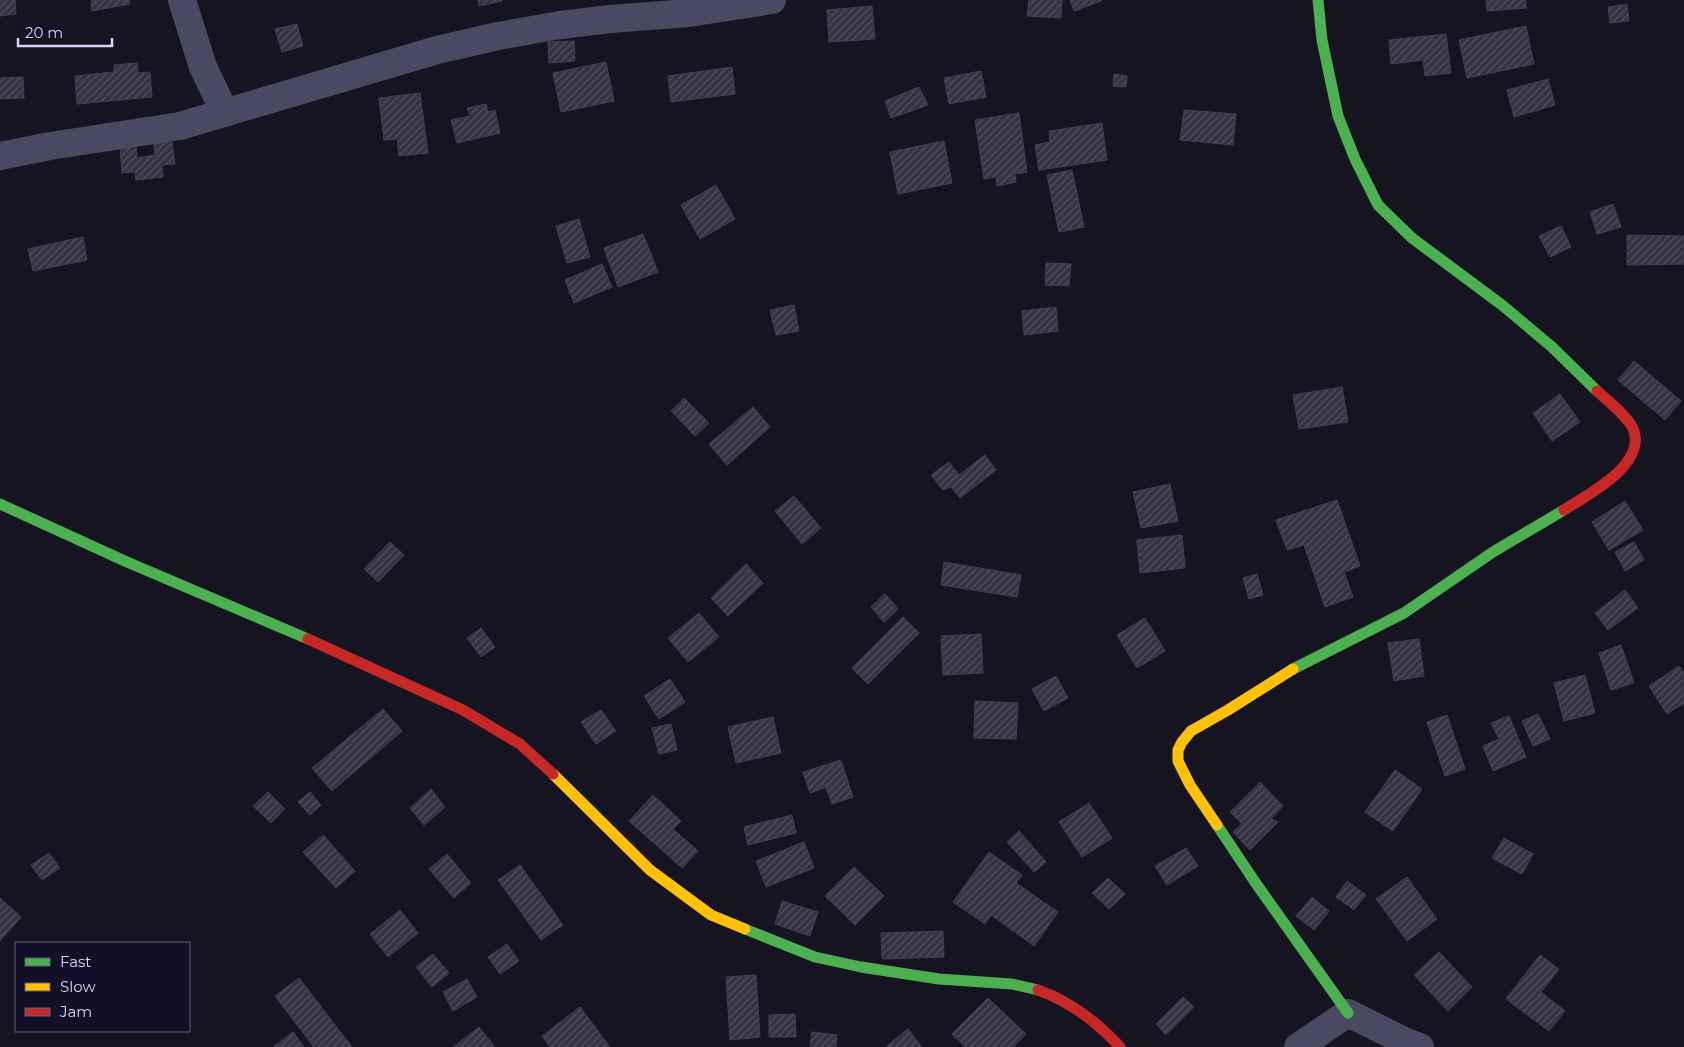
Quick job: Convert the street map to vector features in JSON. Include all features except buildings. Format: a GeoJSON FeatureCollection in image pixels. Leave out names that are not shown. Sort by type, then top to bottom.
{"type":"FeatureCollection","features":[{"type":"Feature","properties":{"kind":"street"},"geometry":{"type":"LineString","coordinates":[[182,0],[203,67],[225,113]]}},
{"type":"Feature","properties":{"kind":"street"},"geometry":{"type":"LineString","coordinates":[[0,156],[50,146],[180,126],[437,50],[610,10],[689,13],[772,0]]}},
{"type":"Feature","properties":{"kind":"street"},"geometry":{"type":"LineString","coordinates":[[1318,0],[1322,40],[1338,116],[1355,158],[1378,205],[1412,238],[1502,305],[1552,347],[1629,422],[1634,431],[1635,441],[1626,465],[1590,494],[1493,552],[1404,613],[1283,674],[1228,710],[1205,722],[1192,731],[1182,742],[1178,750],[1178,761],[1190,785],[1255,882],[1348,1013],[1420,1047]]}},
{"type":"Feature","properties":{"kind":"street"},"geometry":{"type":"LineString","coordinates":[[0,504],[127,562],[332,649],[463,710],[498,730],[520,744],[548,769],[650,870],[711,915],[815,956],[861,967],[939,979],[1012,984],[1040,990],[1066,1003],[1103,1029],[1120,1047]]}},
{"type":"Feature","properties":{"kind":"street"},"geometry":{"type":"LineString","coordinates":[[1298,1047],[1348,1013]]}},
{"type":"Feature","properties":{"kind":"traffic: fast"},"geometry":{"type":"LineString","coordinates":[[1318,0],[1322,40],[1338,116],[1355,159],[1378,205],[1412,238],[1502,305],[1552,347],[1597,391]]}},
{"type":"Feature","properties":{"kind":"traffic: fast"},"geometry":{"type":"LineString","coordinates":[[0,504],[127,562],[308,639]]}},
{"type":"Feature","properties":{"kind":"traffic: fast"},"geometry":{"type":"LineString","coordinates":[[1293,669],[1404,613],[1493,552],[1564,510]]}},
{"type":"Feature","properties":{"kind":"traffic: fast"},"geometry":{"type":"LineString","coordinates":[[1217,825],[1348,1013]]}},
{"type":"Feature","properties":{"kind":"traffic: fast"},"geometry":{"type":"LineString","coordinates":[[745,929],[815,957],[861,967],[939,979],[1012,984],[1038,990]]}},
{"type":"Feature","properties":{"kind":"traffic: slow"},"geometry":{"type":"LineString","coordinates":[[1217,825],[1190,785],[1178,761],[1178,750],[1191,731],[1293,669]]}},
{"type":"Feature","properties":{"kind":"traffic: slow"},"geometry":{"type":"LineString","coordinates":[[553,774],[650,870],[711,915],[745,929]]}},
{"type":"Feature","properties":{"kind":"traffic: jam"},"geometry":{"type":"LineString","coordinates":[[1564,510],[1612,478],[1631,456],[1635,444],[1632,426],[1597,391]]}},
{"type":"Feature","properties":{"kind":"traffic: jam"},"geometry":{"type":"LineString","coordinates":[[308,639],[463,710],[520,744],[553,774]]}},
{"type":"Feature","properties":{"kind":"traffic: jam"},"geometry":{"type":"LineString","coordinates":[[1038,990],[1072,1007],[1102,1030],[1120,1047]]}}]}
